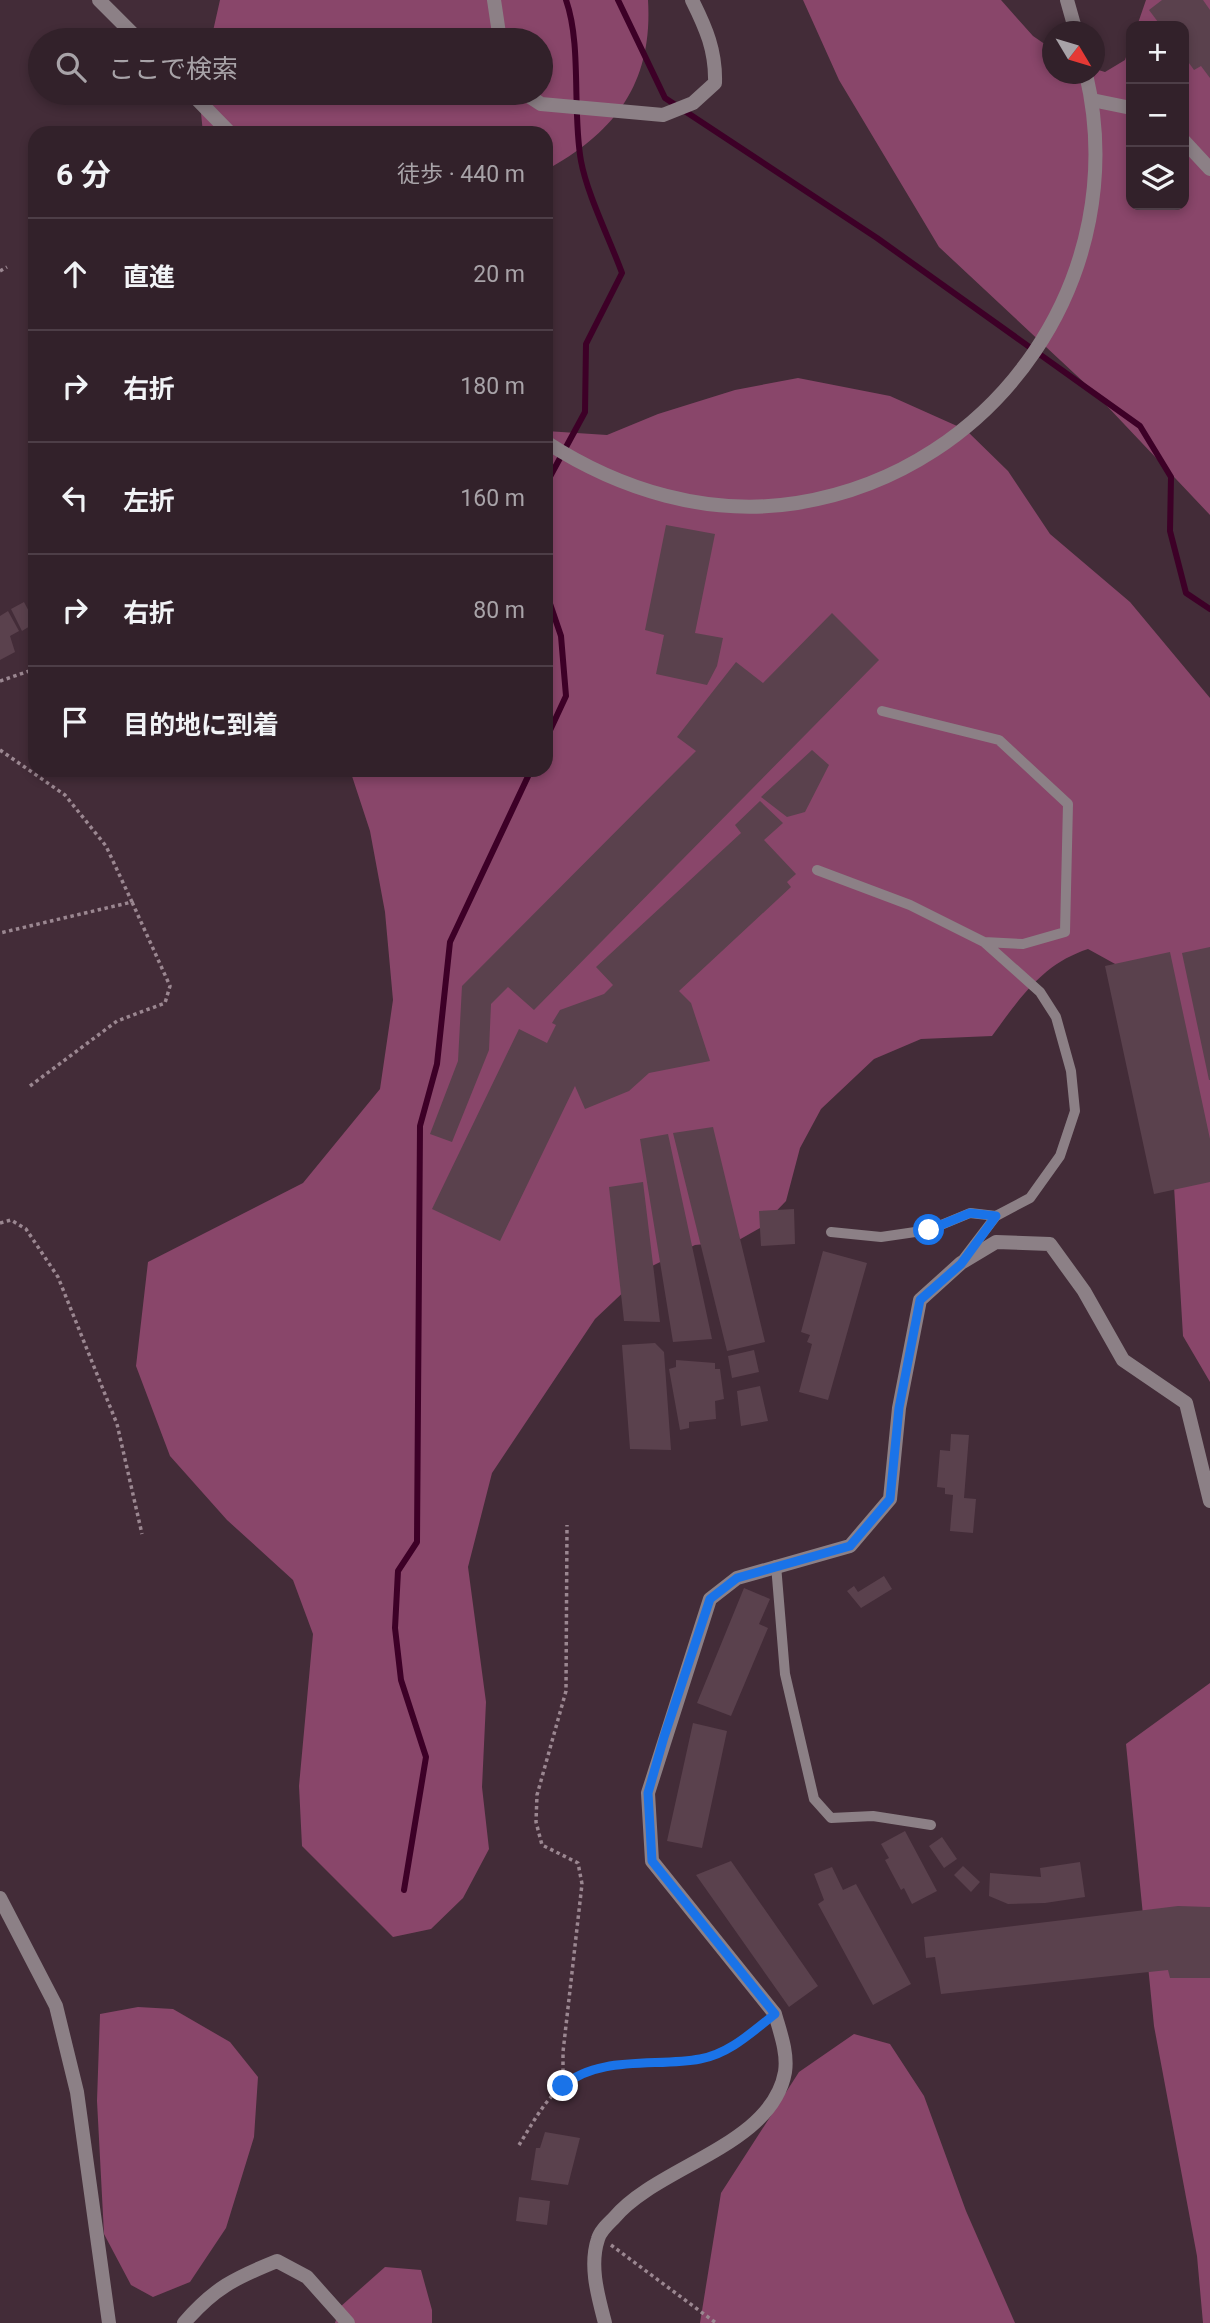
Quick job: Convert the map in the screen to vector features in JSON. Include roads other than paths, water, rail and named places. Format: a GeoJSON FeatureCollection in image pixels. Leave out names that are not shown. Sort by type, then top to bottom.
{"type":"FeatureCollection","features":[{"type":"Feature","properties":{"kind":"street"},"geometry":{"type":"LineString","coordinates":[[99,0],[127,28]]}},
{"type":"Feature","properties":{"kind":"street"},"geometry":{"type":"LineString","coordinates":[[494,0],[498,28]]}},
{"type":"Feature","properties":{"kind":"street"},"geometry":{"type":"LineString","coordinates":[[549,105],[667,114],[693,103],[715,83],[716,60],[710,36],[692,0]]}},
{"type":"Feature","properties":{"kind":"street"},"geometry":{"type":"LineString","coordinates":[[1067,0],[1073,21]]}},
{"type":"Feature","properties":{"kind":"street"},"geometry":{"type":"LineString","coordinates":[[553,447],[583,466],[647,493],[709,505],[766,506],[798,503],[866,485],[925,456],[984,412],[1032,359],[1068,296],[1084,248],[1094,197],[1092,100],[1088,84]]}},
{"type":"Feature","properties":{"kind":"street"},"geometry":{"type":"LineString","coordinates":[[1092,100],[1126,107]]}},
{"type":"Feature","properties":{"kind":"street"},"geometry":{"type":"LineString","coordinates":[[203,105],[223,126]]}},
{"type":"Feature","properties":{"kind":"street"},"geometry":{"type":"LineString","coordinates":[[1189,146],[1210,169]]}},
{"type":"Feature","properties":{"kind":"street"},"geometry":{"type":"LineString","coordinates":[[605,2323],[595,2284],[599,2235],[625,2204],[717,2149],[752,2124],[775,2099],[785,2071],[783,2041],[775,2014],[652,1861],[648,1793],[710,1599],[737,1578],[850,1546],[890,1499],[899,1408],[920,1300],[961,1264],[996,1242],[1050,1244],[1084,1291],[1123,1360],[1186,1403],[1210,1501]]}},
{"type":"Feature","properties":{"kind":"street"},"geometry":{"type":"LineString","coordinates":[[0,1898],[56,2006],[77,2092],[109,2323]]}},
{"type":"Feature","properties":{"kind":"street"},"geometry":{"type":"LineString","coordinates":[[184,2323],[207,2296],[242,2275],[277,2261],[307,2277],[348,2323]]}},
{"type":"Feature","properties":{"kind":"lane"},"geometry":{"type":"LineString","coordinates":[[882,710],[999,740],[1068,804],[1065,932],[1023,944],[984,942]]}},
{"type":"Feature","properties":{"kind":"lane"},"geometry":{"type":"LineString","coordinates":[[817,870],[910,905],[984,942],[1040,992],[1056,1017],[1071,1071],[1075,1111],[1060,1156],[1030,1198],[996,1216],[961,1264]]}},
{"type":"Feature","properties":{"kind":"lane"},"geometry":{"type":"LineString","coordinates":[[831,1232],[881,1237],[929,1230],[970,1213],[996,1216]]}},
{"type":"Feature","properties":{"kind":"lane"},"geometry":{"type":"LineString","coordinates":[[776,1565],[785,1675],[814,1799],[831,1818],[873,1816],[931,1825]]}},
{"type":"Feature","properties":{"kind":"waterway"},"geometry":{"type":"LineString","coordinates":[[553,471],[585,412],[586,344],[622,273],[593,202],[581,161],[574,37],[566,0]]}},
{"type":"Feature","properties":{"kind":"waterway"},"geometry":{"type":"LineString","coordinates":[[618,0],[665,98],[877,238],[1140,426],[1171,477],[1170,531],[1186,593],[1210,609]]}},
{"type":"Feature","properties":{"kind":"waterway"},"geometry":{"type":"LineString","coordinates":[[553,613],[561,636],[566,696],[553,724]]}},
{"type":"Feature","properties":{"kind":"waterway"},"geometry":{"type":"LineString","coordinates":[[404,1890],[426,1757],[401,1680],[395,1628],[398,1571],[417,1542],[420,1126],[437,1064],[450,942],[528,777]]}}]}
